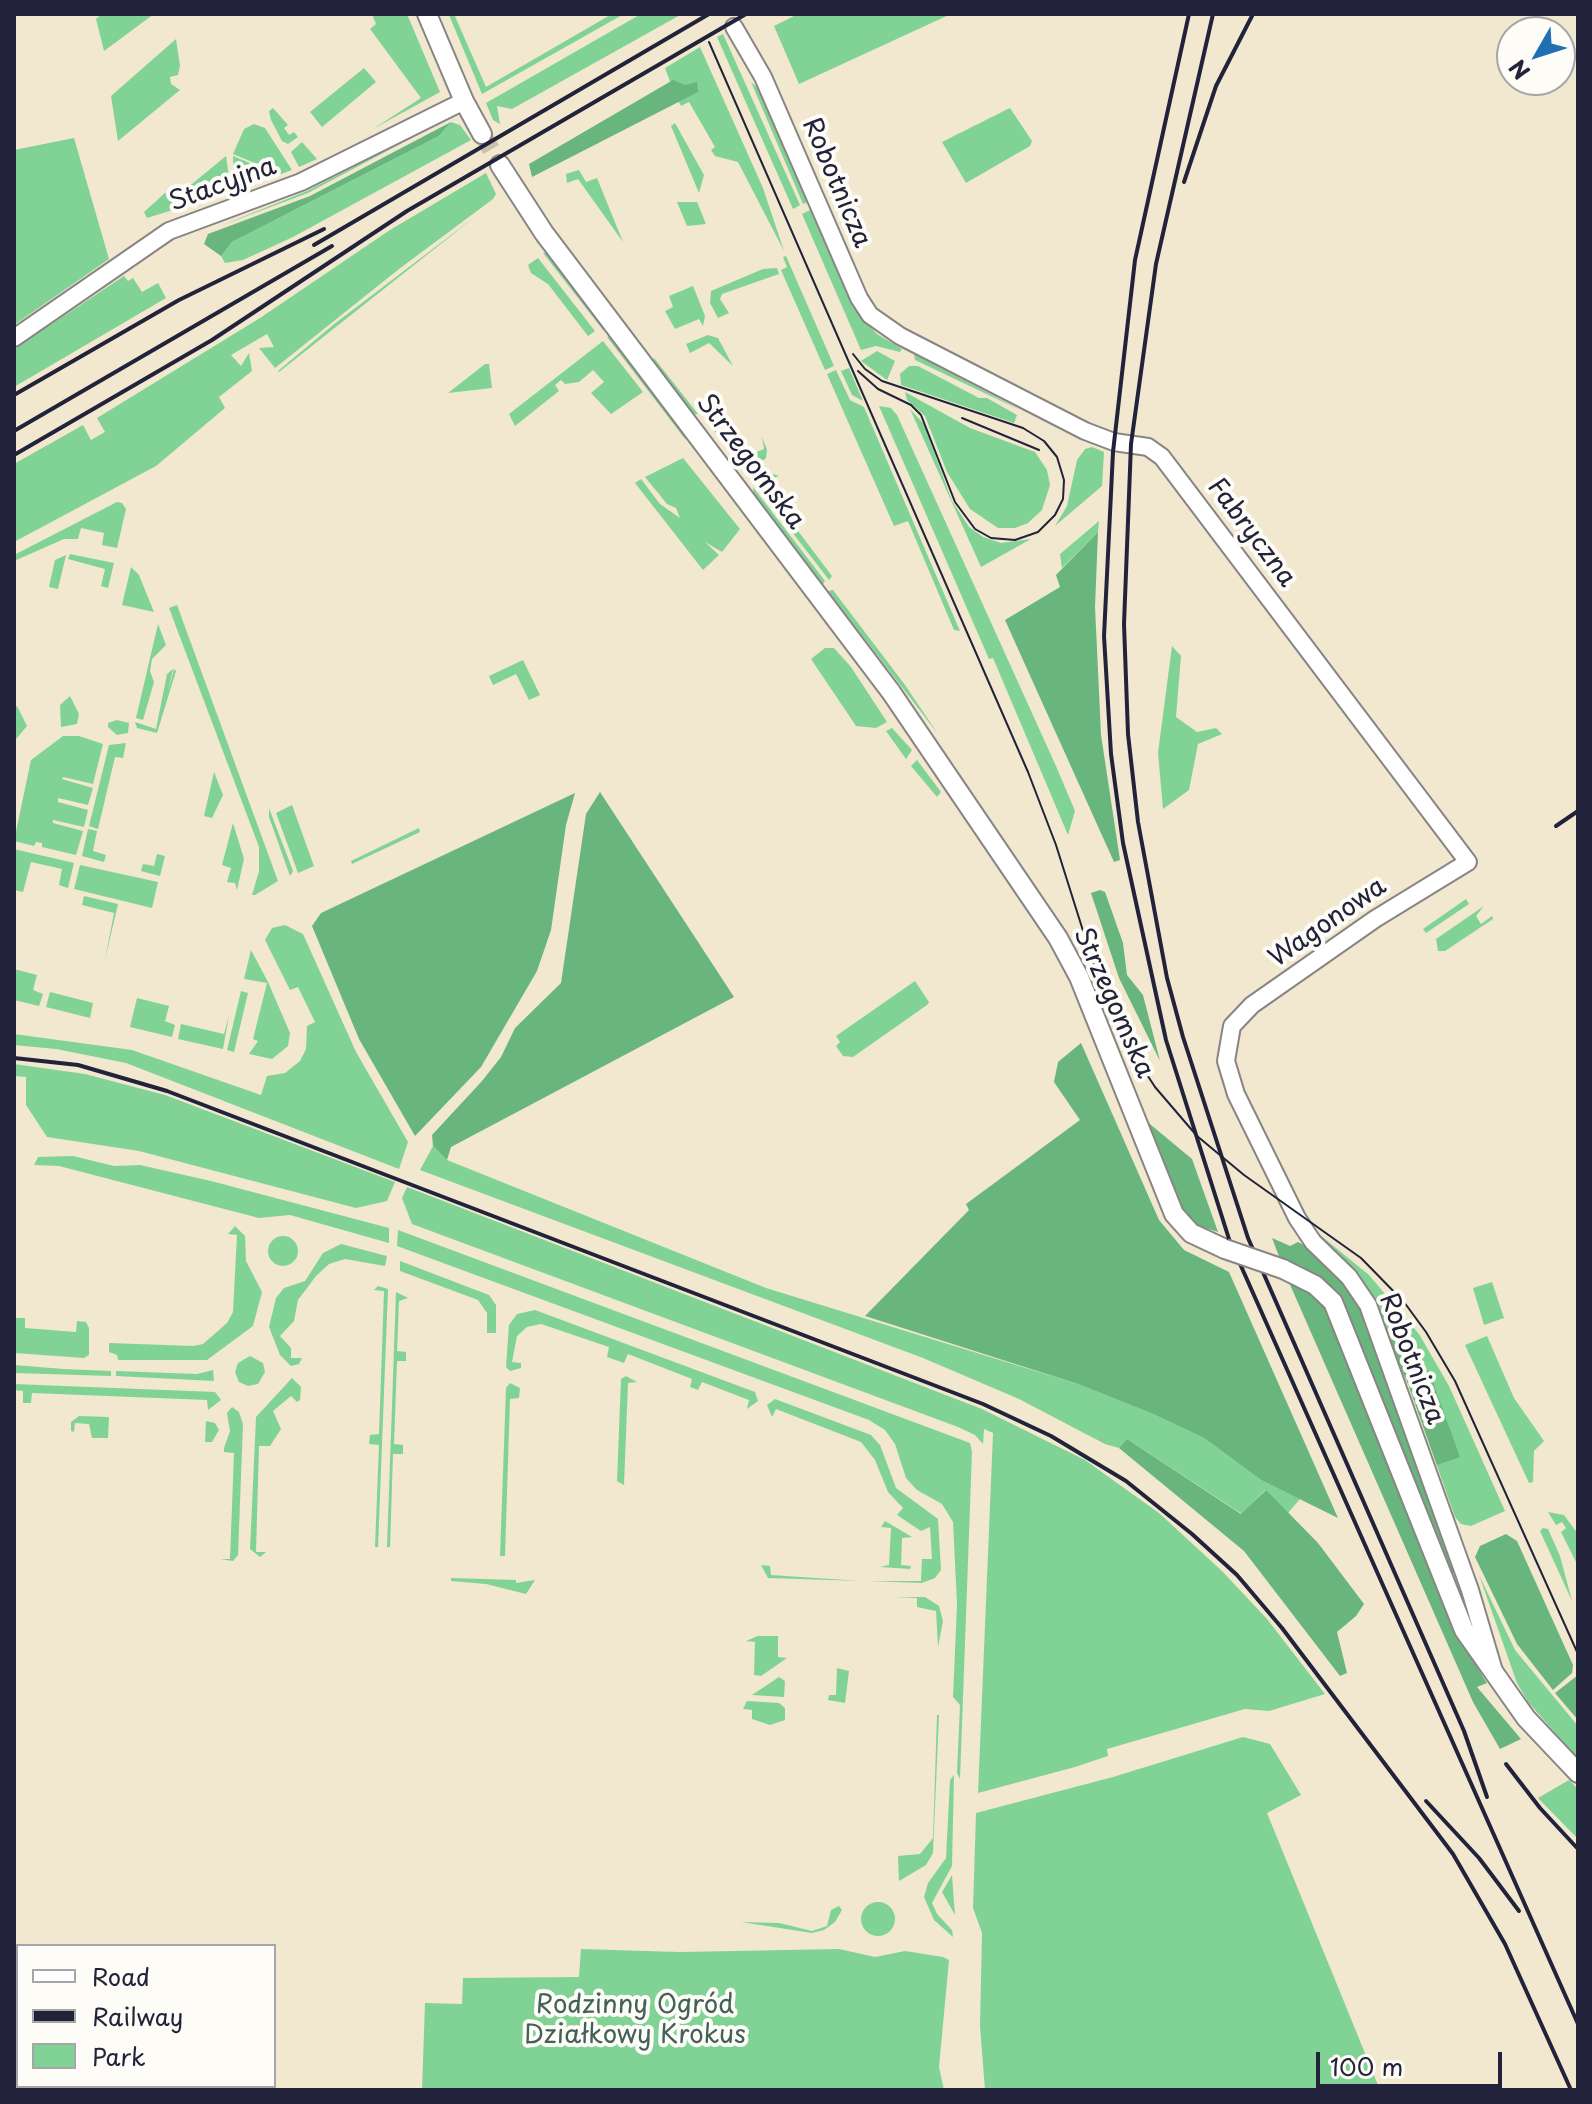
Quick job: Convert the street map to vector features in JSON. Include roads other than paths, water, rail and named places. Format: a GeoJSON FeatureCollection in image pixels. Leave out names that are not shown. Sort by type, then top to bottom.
{"type":"FeatureCollection","features":[{"type":"Feature","properties":{"kind":"main road"},"geometry":{"type":"LineString","coordinates":[[427,14],[464,101],[482,134]]}},
{"type":"Feature","properties":{"kind":"main road","name":"Strzegomska"},"geometry":{"type":"LineString","coordinates":[[500,165],[544,233],[891,692],[1050,926],[1079,977],[1174,1214],[1195,1236],[1283,1269],[1315,1285],[1333,1302],[1464,1630],[1526,1718],[1578,1773]]}},
{"type":"Feature","properties":{"kind":"street","name":"Robotnicza"},"geometry":{"type":"LineString","coordinates":[[734,27],[771,94],[862,304],[880,324],[911,341]]}},
{"type":"Feature","properties":{"kind":"street","name":"Stacyjna"},"geometry":{"type":"LineString","coordinates":[[14,338],[169,231],[301,182],[464,101]]}},
{"type":"Feature","properties":{"kind":"street","name":"Fabryczna"},"geometry":{"type":"LineString","coordinates":[[911,341],[1085,431],[1114,442],[1148,447],[1162,457],[1468,862]]}},
{"type":"Feature","properties":{"kind":"street","name":"Wagonowa"},"geometry":{"type":"LineString","coordinates":[[1228,1037],[1232,1026],[1252,1005],[1375,919],[1468,862]]}},
{"type":"Feature","properties":{"kind":"street","name":"Robotnicza"},"geometry":{"type":"LineString","coordinates":[[1228,1037],[1226,1061],[1236,1094],[1297,1218],[1313,1242],[1349,1277],[1368,1305],[1470,1590],[1496,1676]]}},
{"type":"Feature","properties":{"kind":"tunnel"},"geometry":{"type":"LineString","coordinates":[[482,134],[500,165]]}},
{"type":"Feature","properties":{"kind":"tram line"},"geometry":{"type":"LineString","coordinates":[[709,42],[1028,772],[1056,845],[1102,991],[1124,1039],[1155,1087],[1197,1136],[1244,1175],[1361,1258],[1404,1302],[1455,1381],[1578,1654]]}},
{"type":"Feature","properties":{"kind":"tram line"},"geometry":{"type":"LineString","coordinates":[[853,354],[865,369],[882,381],[1023,428],[1044,441],[1057,457],[1064,480],[1063,499],[1055,515],[1038,532],[1015,540],[991,538],[975,529],[955,502],[921,415],[911,405],[878,389],[858,371]]}},
{"type":"Feature","properties":{"kind":"tram line"},"geometry":{"type":"LineString","coordinates":[[962,418],[1039,450]]}},
{"type":"Feature","properties":{"kind":"railway"},"geometry":{"type":"LineString","coordinates":[[314,245],[709,14]]}},
{"type":"Feature","properties":{"kind":"railway"},"geometry":{"type":"LineString","coordinates":[[14,455],[212,340],[407,211],[746,14]]}},
{"type":"Feature","properties":{"kind":"railway"},"geometry":{"type":"LineString","coordinates":[[1189,14],[1135,260],[1113,452],[1104,636],[1111,754],[1123,843],[1166,1040],[1229,1239],[1578,2024]]}},
{"type":"Feature","properties":{"kind":"railway"},"geometry":{"type":"LineString","coordinates":[[1213,14],[1156,264],[1131,444],[1124,624],[1128,734],[1138,822],[1167,978],[1248,1238],[1464,1731],[1487,1797]]}},
{"type":"Feature","properties":{"kind":"railway"},"geometry":{"type":"LineString","coordinates":[[1184,182],[1216,86],[1253,14]]}},
{"type":"Feature","properties":{"kind":"railway"},"geometry":{"type":"LineString","coordinates":[[14,395],[179,300],[324,229]]}},
{"type":"Feature","properties":{"kind":"railway"},"geometry":{"type":"LineString","coordinates":[[14,431],[332,246]]}},
{"type":"Feature","properties":{"kind":"railway"},"geometry":{"type":"LineString","coordinates":[[1556,826],[1578,811]]}},
{"type":"Feature","properties":{"kind":"railway"},"geometry":{"type":"LineString","coordinates":[[14,1058],[78,1065],[167,1091],[983,1404],[1051,1436],[1126,1481],[1237,1575],[1282,1628],[1453,1854],[1505,1944],[1571,2090]]}},
{"type":"Feature","properties":{"kind":"railway"},"geometry":{"type":"LineString","coordinates":[[1506,1764],[1540,1808],[1578,1849]]}},
{"type":"Feature","properties":{"kind":"railway"},"geometry":{"type":"LineString","coordinates":[[1426,1801],[1479,1858],[1519,1911]]}},
{"type":"Feature","properties":{"kind":"park label","name":"Rodzinny Ogród Działkowy Krokus"},"geometry":{"type":"Point","coordinates":[635,2021]}}]}
